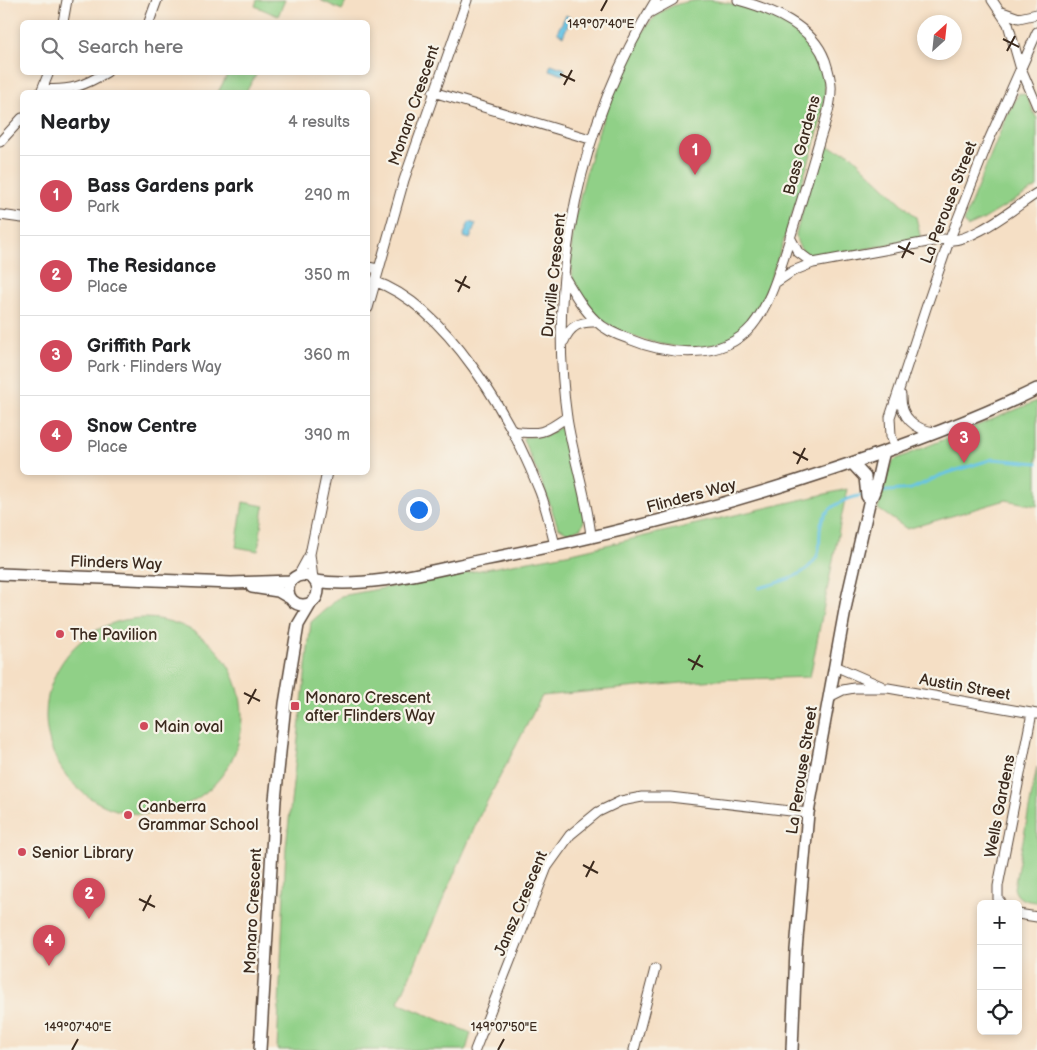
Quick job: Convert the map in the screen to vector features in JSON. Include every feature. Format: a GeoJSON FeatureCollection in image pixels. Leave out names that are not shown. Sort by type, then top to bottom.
{"type":"FeatureCollection","features":[{"type":"Feature","properties":{"kind":"street"},"geometry":{"type":"LineString","coordinates":[[63,20],[67,0]]}},
{"type":"Feature","properties":{"kind":"street"},"geometry":{"type":"LineString","coordinates":[[151,20],[157,0]]}},
{"type":"Feature","properties":{"kind":"street","name":"Monaro Crescent"},"geometry":{"type":"LineString","coordinates":[[370,299],[404,180],[433,92],[467,0]]}},
{"type":"Feature","properties":{"kind":"street","name":"Durville Crescent"},"geometry":{"type":"LineString","coordinates":[[591,536],[567,417],[562,346],[565,278],[572,221],[590,139],[632,40],[656,0]]}},
{"type":"Feature","properties":{"kind":"street"},"geometry":{"type":"LineString","coordinates":[[647,14],[673,0]]}},
{"type":"Feature","properties":{"kind":"street","name":"Bass Gardens"},"geometry":{"type":"LineString","coordinates":[[565,278],[578,300],[596,322],[611,332],[643,345],[667,350],[695,352],[720,347],[740,336],[752,326],[763,310],[775,284],[790,237],[831,90],[828,72],[819,48],[803,30],[782,17],[738,0]]}},
{"type":"Feature","properties":{"kind":"street"},"geometry":{"type":"LineString","coordinates":[[992,0],[1002,12],[1012,35],[1020,66],[1037,106]]}},
{"type":"Feature","properties":{"kind":"street"},"geometry":{"type":"LineString","coordinates":[[1002,12],[1019,18],[1037,14]]}},
{"type":"Feature","properties":{"kind":"street","name":"La Perouse Street"},"geometry":{"type":"LineString","coordinates":[[896,449],[891,436],[890,417],[949,241],[1020,66],[1037,32]]}},
{"type":"Feature","properties":{"kind":"street"},"geometry":{"type":"LineString","coordinates":[[42,90],[48,75]]}},
{"type":"Feature","properties":{"kind":"street"},"geometry":{"type":"LineString","coordinates":[[66,90],[90,83],[102,75]]}},
{"type":"Feature","properties":{"kind":"street"},"geometry":{"type":"LineString","coordinates":[[433,92],[590,139]]}},
{"type":"Feature","properties":{"kind":"street"},"geometry":{"type":"LineString","coordinates":[[0,142],[20,120]]}},
{"type":"Feature","properties":{"kind":"street"},"geometry":{"type":"LineString","coordinates":[[775,284],[793,271],[813,263],[944,239],[949,241],[982,229],[1037,193]]}},
{"type":"Feature","properties":{"kind":"street"},"geometry":{"type":"LineString","coordinates":[[0,215],[20,218]]}},
{"type":"Feature","properties":{"kind":"street"},"geometry":{"type":"LineString","coordinates":[[790,237],[798,252],[813,263]]}},
{"type":"Feature","properties":{"kind":"street"},"geometry":{"type":"LineString","coordinates":[[370,267],[378,269]]}},
{"type":"Feature","properties":{"kind":"street"},"geometry":{"type":"LineString","coordinates":[[374,281],[394,289],[414,302],[448,336],[473,366],[512,431],[539,488],[555,545]]}},
{"type":"Feature","properties":{"kind":"street"},"geometry":{"type":"LineString","coordinates":[[562,346],[570,328],[586,321],[596,322]]}},
{"type":"Feature","properties":{"kind":"street","name":"La Perouse Street"},"geometry":{"type":"LineString","coordinates":[[901,388],[901,404],[910,422],[925,431],[941,432]]}},
{"type":"Feature","properties":{"kind":"street","name":"Flinders Way"},"geometry":{"type":"LineString","coordinates":[[314,580],[339,585],[430,571],[555,545],[712,506],[896,449],[941,432],[1037,389]]}},
{"type":"Feature","properties":{"kind":"street"},"geometry":{"type":"LineString","coordinates":[[512,431],[544,432],[567,417]]}},
{"type":"Feature","properties":{"kind":"street","name":"La Perouse Street"},"geometry":{"type":"LineString","coordinates":[[792,1050],[796,950],[808,813],[847,599],[870,496],[884,452]]}},
{"type":"Feature","properties":{"kind":"street"},"geometry":{"type":"LineString","coordinates":[[852,463],[865,477],[870,496]]}},
{"type":"Feature","properties":{"kind":"street"},"geometry":{"type":"LineString","coordinates":[[310,554],[314,580],[314,599],[301,605],[292,599],[288,589],[310,554],[326,475]]}},
{"type":"Feature","properties":{"kind":"street","name":"Flinders Way"},"geometry":{"type":"LineString","coordinates":[[0,574],[231,583],[266,588],[292,599]]}},
{"type":"Feature","properties":{"kind":"street"},"geometry":{"type":"LineString","coordinates":[[295,578],[307,576],[314,580]]}},
{"type":"Feature","properties":{"kind":"street","name":"Flinders Way"},"geometry":{"type":"LineString","coordinates":[[231,583],[295,578]]}},
{"type":"Feature","properties":{"kind":"street","name":"Flinders Way"},"geometry":{"type":"LineString","coordinates":[[314,599],[339,585]]}},
{"type":"Feature","properties":{"kind":"street","name":"Monaro Crescent"},"geometry":{"type":"LineString","coordinates":[[292,599],[298,625]]}},
{"type":"Feature","properties":{"kind":"street","name":"Monaro Crescent"},"geometry":{"type":"LineString","coordinates":[[260,1050],[274,800],[285,704],[298,625],[314,599]]}},
{"type":"Feature","properties":{"kind":"street","name":"Austin Street"},"geometry":{"type":"LineString","coordinates":[[835,666],[888,688]]}},
{"type":"Feature","properties":{"kind":"street","name":"Austin Street"},"geometry":{"type":"LineString","coordinates":[[829,697],[843,690],[854,688],[888,688],[1034,713]]}},
{"type":"Feature","properties":{"kind":"street","name":"Wells Gardens"},"geometry":{"type":"LineString","coordinates":[[999,900],[998,886],[1034,713]]}},
{"type":"Feature","properties":{"kind":"street","name":"Jansz Crescent"},"geometry":{"type":"LineString","coordinates":[[475,1050],[548,867],[570,835],[598,812],[620,801],[642,796],[670,797],[808,813]]}},
{"type":"Feature","properties":{"kind":"street"},"geometry":{"type":"LineString","coordinates":[[1022,914],[1037,916]]}},
{"type":"Feature","properties":{"kind":"street"},"geometry":{"type":"LineString","coordinates":[[634,1050],[655,969]]}},
{"type":"Feature","properties":{"kind":"green space"},"geometry":{"type":"Polygon","coordinates":[[[257,0],[285,0],[278,16],[255,6],[257,0]]]}},
{"type":"Feature","properties":{"kind":"green space"},"geometry":{"type":"Polygon","coordinates":[[[320,0],[347,0],[342,10],[320,0]]]}},
{"type":"Feature","properties":{"kind":"green space"},"geometry":{"type":"Polygon","coordinates":[[[709,0],[728,3],[767,15],[801,35],[813,49],[822,67],[825,87],[823,111],[813,148],[782,246],[759,308],[744,327],[725,340],[703,347],[692,348],[650,342],[622,332],[609,325],[587,306],[577,290],[571,269],[572,237],[587,171],[598,134],[625,64],[639,37],[653,19],[672,6],[686,2],[709,0]]]}},
{"type":"Feature","properties":{"kind":"green space"},"geometry":{"type":"Polygon","coordinates":[[[227,75],[256,75],[247,90],[219,90],[227,75]]]}},
{"type":"Feature","properties":{"kind":"green space"},"geometry":{"type":"Polygon","coordinates":[[[1019,93],[1026,95],[1037,119],[1037,187],[981,221],[967,227],[964,222],[969,208],[1005,120],[1019,93]]]}},
{"type":"Feature","properties":{"kind":"green space"},"geometry":{"type":"Polygon","coordinates":[[[822,145],[849,153],[916,217],[921,239],[815,258],[804,252],[797,242],[796,233],[822,145]]]}},
{"type":"Feature","properties":{"kind":"green space"},"geometry":{"type":"Polygon","coordinates":[[[1037,401],[1037,506],[1006,500],[907,529],[878,509],[890,466],[894,460],[1037,401]]]}},
{"type":"Feature","properties":{"kind":"green space"},"geometry":{"type":"Polygon","coordinates":[[[562,426],[565,427],[585,518],[581,528],[568,533],[558,527],[541,480],[523,440],[524,437],[546,436],[562,426]]]}},
{"type":"Feature","properties":{"kind":"green space"},"geometry":{"type":"Polygon","coordinates":[[[847,489],[810,677],[714,680],[542,696],[480,815],[398,1003],[471,1033],[466,1050],[277,1050],[286,847],[311,622],[341,596],[572,553],[847,489]]]}},
{"type":"Feature","properties":{"kind":"green space"},"geometry":{"type":"Polygon","coordinates":[[[243,502],[264,506],[258,551],[236,547],[243,502]]]}},
{"type":"Feature","properties":{"kind":"green space","name":"Main oval"},"geometry":{"type":"Polygon","coordinates":[[[154,618],[182,625],[199,634],[214,646],[226,661],[235,678],[241,697],[241,735],[235,754],[226,771],[214,786],[199,798],[182,807],[163,813],[134,814],[106,807],[89,798],[74,786],[62,771],[53,754],[47,735],[46,706],[53,678],[62,661],[74,646],[89,634],[106,625],[125,619],[154,618]]]}},
{"type":"Feature","properties":{"kind":"green space"},"geometry":{"type":"Polygon","coordinates":[[[1037,767],[1037,902],[1020,897],[1014,888],[1037,767]]]}},
{"type":"Feature","properties":{"kind":"water"},"geometry":{"type":"Polygon","coordinates":[[[566,15],[571,18],[563,36],[557,32],[566,15]]]}},
{"type":"Feature","properties":{"kind":"water"},"geometry":{"type":"Polygon","coordinates":[[[551,64],[565,69],[563,75],[549,70],[551,64]]]}},
{"type":"Feature","properties":{"kind":"water"},"geometry":{"type":"Polygon","coordinates":[[[469,222],[476,224],[470,239],[463,237],[469,222]]]}},
{"type":"Feature","properties":{"kind":"waterway"},"geometry":{"type":"LineString","coordinates":[[877,492],[911,489],[944,474],[993,459],[1037,463]]}},
{"type":"Feature","properties":{"kind":"waterway"},"geometry":{"type":"LineString","coordinates":[[759,588],[798,575],[811,565],[818,555],[821,523],[824,517],[834,506],[841,502],[864,495]]}},
{"type":"Feature","properties":{"kind":"place","name":"Bass Gardens park"},"geometry":{"type":"Point","coordinates":[695,175]}},
{"type":"Feature","properties":{"kind":"place","name":"Griffith Park"},"geometry":{"type":"Point","coordinates":[964,463]}},
{"type":"Feature","properties":{"kind":"place","name":"The Pavilion"},"geometry":{"type":"Point","coordinates":[60,634]}},
{"type":"Feature","properties":{"kind":"place","name":"Monaro Crescent after Flinders Way"},"geometry":{"type":"Point","coordinates":[295,706]}},
{"type":"Feature","properties":{"kind":"place","name":"Main oval"},"geometry":{"type":"Point","coordinates":[144,726]}},
{"type":"Feature","properties":{"kind":"place","name":"Canberra Grammar School"},"geometry":{"type":"Point","coordinates":[128,815]}},
{"type":"Feature","properties":{"kind":"place","name":"Senior Library"},"geometry":{"type":"Point","coordinates":[22,852]}},
{"type":"Feature","properties":{"kind":"place","name":"The Residance"},"geometry":{"type":"Point","coordinates":[89,919]}},
{"type":"Feature","properties":{"kind":"place","name":"Snow Centre"},"geometry":{"type":"Point","coordinates":[49,966]}}]}
